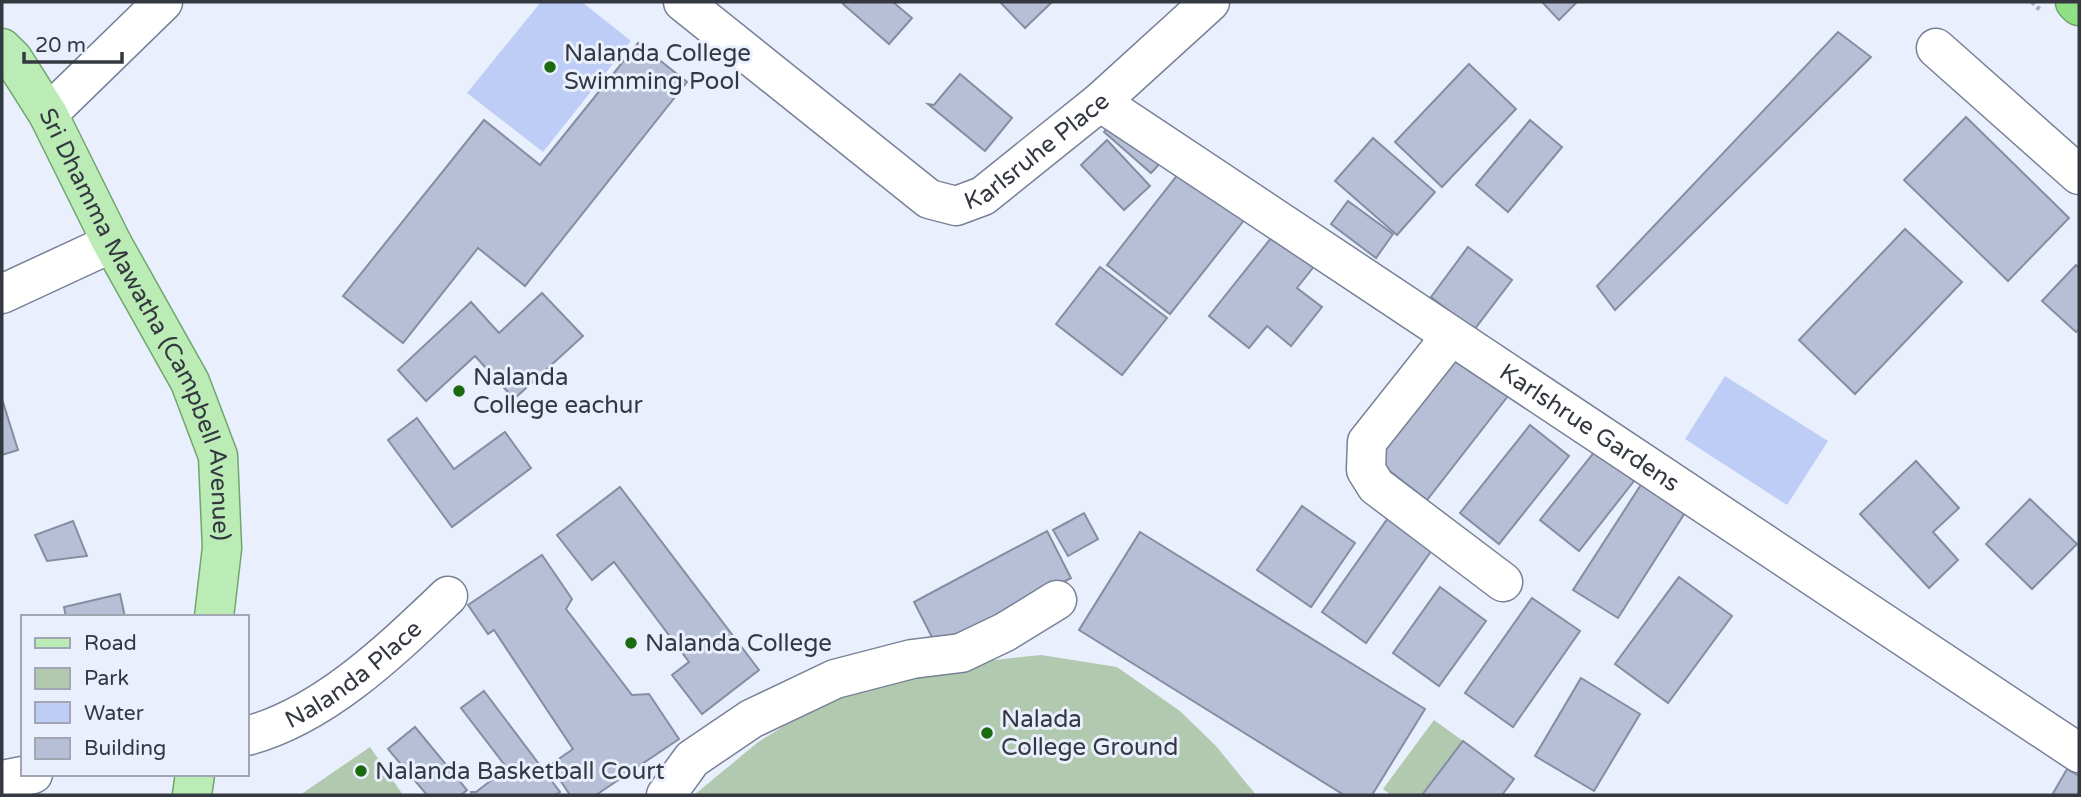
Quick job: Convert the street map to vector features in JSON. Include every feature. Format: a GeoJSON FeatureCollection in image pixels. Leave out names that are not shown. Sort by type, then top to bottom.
{"type":"FeatureCollection","features":[{"type":"Feature","properties":{"kind":"highway"},"geometry":{"type":"LineString","coordinates":[[2075,2],[2079,6]]}},
{"type":"Feature","properties":{"kind":"main road","name":"Sri Dhamma Mawatha (Campbell Avenue)"},"geometry":{"type":"LineString","coordinates":[[2,48],[13,59],[48,114],[112,243],[190,382],[218,456],[222,548],[214,615]]}},
{"type":"Feature","properties":{"kind":"main road"},"geometry":{"type":"LineString","coordinates":[[192,795],[195,776]]}},
{"type":"Feature","properties":{"kind":"street"},"geometry":{"type":"LineString","coordinates":[[48,114],[163,2]]}},
{"type":"Feature","properties":{"kind":"street","name":"Karlsruhe Place"},"geometry":{"type":"LineString","coordinates":[[683,2],[929,199],[956,206],[983,196],[1100,103],[1210,2]]}},
{"type":"Feature","properties":{"kind":"street"},"geometry":{"type":"LineString","coordinates":[[1936,48],[2079,175]]}},
{"type":"Feature","properties":{"kind":"street","name":"Karlshrue Gardens"},"geometry":{"type":"LineString","coordinates":[[1100,103],[2079,753]]}},
{"type":"Feature","properties":{"kind":"street"},"geometry":{"type":"LineString","coordinates":[[2,293],[112,243]]}},
{"type":"Feature","properties":{"kind":"street"},"geometry":{"type":"LineString","coordinates":[[1451,336],[1367,442],[1366,470],[1376,486],[1503,582]]}},
{"type":"Feature","properties":{"kind":"street","name":"Nalanda Place"},"geometry":{"type":"LineString","coordinates":[[248,736],[268,730],[327,700],[401,640],[448,596]]}},
{"type":"Feature","properties":{"kind":"street"},"geometry":{"type":"LineString","coordinates":[[666,795],[692,759],[751,719],[835,679],[912,659],[961,653],[1005,632],[1057,600]]}},
{"type":"Feature","properties":{"kind":"street"},"geometry":{"type":"LineString","coordinates":[[2,780],[23,776]]}},
{"type":"Feature","properties":{"kind":"green space","name":"Nalada College Ground"},"geometry":{"type":"Polygon","coordinates":[[[1041,655],[1117,667],[1180,711],[1216,746],[1256,795],[694,795],[757,743],[846,692],[964,663],[1041,655]]]}},
{"type":"Feature","properties":{"kind":"green space"},"geometry":{"type":"Polygon","coordinates":[[[1434,720],[1463,741],[1422,795],[1391,795],[1383,789],[1434,720]]]}},
{"type":"Feature","properties":{"kind":"green space","name":"Nalanda Basketball Court"},"geometry":{"type":"Polygon","coordinates":[[[370,747],[403,795],[300,795],[370,747]]]}},
{"type":"Feature","properties":{"kind":"water","name":"Nalanda College Swimming Pool"},"geometry":{"type":"Polygon","coordinates":[[[541,2],[582,2],[631,41],[543,152],[467,93],[541,2]]]}},
{"type":"Feature","properties":{"kind":"water"},"geometry":{"type":"Polygon","coordinates":[[[1725,376],[1828,441],[1787,505],[1685,439],[1725,376]]]}},
{"type":"Feature","properties":{"kind":"building"},"geometry":{"type":"Polygon","coordinates":[[[893,2],[912,18],[889,44],[843,4],[893,2]]]}},
{"type":"Feature","properties":{"kind":"building"},"geometry":{"type":"Polygon","coordinates":[[[1000,2],[1052,2],[1025,28],[1000,2]]]}},
{"type":"Feature","properties":{"kind":"building"},"geometry":{"type":"Polygon","coordinates":[[[1542,2],[1577,2],[1559,20],[1542,2]]]}},
{"type":"Feature","properties":{"kind":"building"},"geometry":{"type":"Polygon","coordinates":[[[1838,32],[1871,57],[1615,310],[1597,286],[1838,32]]]}},
{"type":"Feature","properties":{"kind":"building"},"geometry":{"type":"Polygon","coordinates":[[[638,43],[687,82],[525,286],[478,248],[403,343],[343,296],[484,120],[540,165],[638,43]]]}},
{"type":"Feature","properties":{"kind":"building"},"geometry":{"type":"Polygon","coordinates":[[[1469,64],[1516,109],[1442,187],[1395,142],[1469,64]]]}},
{"type":"Feature","properties":{"kind":"building"},"geometry":{"type":"Polygon","coordinates":[[[960,74],[1012,118],[985,151],[928,104],[934,105],[960,74]]]}},
{"type":"Feature","properties":{"kind":"building"},"geometry":{"type":"Polygon","coordinates":[[[1966,117],[2069,218],[2008,281],[1904,180],[1966,117]]]}},
{"type":"Feature","properties":{"kind":"building"},"geometry":{"type":"Polygon","coordinates":[[[1117,118],[1164,159],[1151,173],[1104,132],[1117,118]]]}},
{"type":"Feature","properties":{"kind":"building"},"geometry":{"type":"Polygon","coordinates":[[[1530,120],[1562,147],[1508,212],[1476,185],[1530,120]]]}},
{"type":"Feature","properties":{"kind":"building"},"geometry":{"type":"Polygon","coordinates":[[[1373,138],[1435,192],[1397,235],[1335,181],[1373,138]]]}},
{"type":"Feature","properties":{"kind":"building"},"geometry":{"type":"Polygon","coordinates":[[[1107,140],[1150,186],[1124,210],[1081,165],[1107,140]]]}},
{"type":"Feature","properties":{"kind":"building"},"geometry":{"type":"Polygon","coordinates":[[[1186,164],[1249,214],[1170,314],[1107,265],[1186,164]]]}},
{"type":"Feature","properties":{"kind":"building"},"geometry":{"type":"Polygon","coordinates":[[[1348,201],[1393,234],[1376,258],[1331,224],[1348,201]]]}},
{"type":"Feature","properties":{"kind":"building"},"geometry":{"type":"Polygon","coordinates":[[[1279,228],[1319,260],[1297,288],[1322,307],[1291,346],[1267,326],[1249,348],[1209,316],[1279,228]]]}},
{"type":"Feature","properties":{"kind":"building"},"geometry":{"type":"Polygon","coordinates":[[[1905,229],[1962,282],[1855,394],[1799,340],[1905,229]]]}},
{"type":"Feature","properties":{"kind":"building"},"geometry":{"type":"Polygon","coordinates":[[[1468,247],[1512,280],[1474,330],[1431,297],[1468,247]]]}},
{"type":"Feature","properties":{"kind":"building"},"geometry":{"type":"Polygon","coordinates":[[[2076,265],[2079,268],[2079,330],[2076,332],[2042,301],[2076,265]]]}},
{"type":"Feature","properties":{"kind":"building"},"geometry":{"type":"Polygon","coordinates":[[[1100,267],[1167,318],[1122,375],[1056,324],[1100,267]]]}},
{"type":"Feature","properties":{"kind":"building"},"geometry":{"type":"Polygon","coordinates":[[[542,293],[583,336],[514,399],[475,356],[426,401],[398,370],[471,302],[499,333],[542,293]]]}},
{"type":"Feature","properties":{"kind":"building"},"geometry":{"type":"Polygon","coordinates":[[[1454,353],[1508,396],[1427,500],[1372,457],[1454,353]]]}},
{"type":"Feature","properties":{"kind":"building"},"geometry":{"type":"Polygon","coordinates":[[[2,399],[18,450],[2,455],[2,399]]]}},
{"type":"Feature","properties":{"kind":"building"},"geometry":{"type":"Polygon","coordinates":[[[417,418],[454,469],[505,432],[531,468],[452,527],[388,440],[417,418]]]}},
{"type":"Feature","properties":{"kind":"building"},"geometry":{"type":"Polygon","coordinates":[[[1530,425],[1569,456],[1499,544],[1460,513],[1530,425]]]}},
{"type":"Feature","properties":{"kind":"building"},"geometry":{"type":"Polygon","coordinates":[[[1596,450],[1634,481],[1579,551],[1540,520],[1596,450]]]}},
{"type":"Feature","properties":{"kind":"building"},"geometry":{"type":"Polygon","coordinates":[[[1916,461],[1959,508],[1933,532],[1958,560],[1929,588],[1860,514],[1916,461]]]}},
{"type":"Feature","properties":{"kind":"building"},"geometry":{"type":"Polygon","coordinates":[[[1644,480],[1688,508],[1618,618],[1573,590],[1644,480]]]}},
{"type":"Feature","properties":{"kind":"building"},"geometry":{"type":"Polygon","coordinates":[[[620,487],[759,670],[702,714],[672,675],[689,662],[614,562],[592,580],[557,535],[620,487]]]}},
{"type":"Feature","properties":{"kind":"building"},"geometry":{"type":"Polygon","coordinates":[[[2030,499],[2077,544],[2032,589],[1986,544],[2030,499]]]}},
{"type":"Feature","properties":{"kind":"building"},"geometry":{"type":"Polygon","coordinates":[[[1302,506],[1355,543],[1311,607],[1257,570],[1302,506]]]}},
{"type":"Feature","properties":{"kind":"building"},"geometry":{"type":"Polygon","coordinates":[[[1084,513],[1098,539],[1068,556],[1053,530],[1084,513]]]}},
{"type":"Feature","properties":{"kind":"building"},"geometry":{"type":"Polygon","coordinates":[[[1388,518],[1432,550],[1366,643],[1322,612],[1388,518]]]}},
{"type":"Feature","properties":{"kind":"building"},"geometry":{"type":"Polygon","coordinates":[[[73,521],[87,556],[47,561],[35,535],[73,521]]]}},
{"type":"Feature","properties":{"kind":"building"},"geometry":{"type":"Polygon","coordinates":[[[1047,531],[1071,578],[938,649],[914,602],[1047,531]]]}},
{"type":"Feature","properties":{"kind":"building"},"geometry":{"type":"Polygon","coordinates":[[[1140,532],[1425,709],[1372,795],[1344,795],[1079,630],[1140,532]]]}},
{"type":"Feature","properties":{"kind":"building"},"geometry":{"type":"Polygon","coordinates":[[[542,555],[572,599],[566,609],[632,695],[649,694],[679,739],[596,795],[570,795],[550,765],[573,749],[494,630],[488,634],[468,605],[542,555]]]}},
{"type":"Feature","properties":{"kind":"building"},"geometry":{"type":"Polygon","coordinates":[[[1679,577],[1732,616],[1668,703],[1615,664],[1679,577]]]}},
{"type":"Feature","properties":{"kind":"building"},"geometry":{"type":"Polygon","coordinates":[[[1440,587],[1486,621],[1439,686],[1393,653],[1440,587]]]}},
{"type":"Feature","properties":{"kind":"building"},"geometry":{"type":"Polygon","coordinates":[[[120,594],[125,615],[66,615],[64,607],[120,594]]]}},
{"type":"Feature","properties":{"kind":"building"},"geometry":{"type":"Polygon","coordinates":[[[1532,598],[1580,631],[1513,727],[1465,693],[1532,598]]]}},
{"type":"Feature","properties":{"kind":"building"},"geometry":{"type":"Polygon","coordinates":[[[1581,678],[1640,714],[1594,791],[1535,756],[1581,678]]]}},
{"type":"Feature","properties":{"kind":"building"},"geometry":{"type":"Polygon","coordinates":[[[484,691],[560,792],[555,795],[472,795],[471,792],[476,792],[507,768],[461,708],[484,691]]]}},
{"type":"Feature","properties":{"kind":"building"},"geometry":{"type":"Polygon","coordinates":[[[415,727],[467,790],[461,795],[427,795],[388,749],[415,727]]]}},
{"type":"Feature","properties":{"kind":"building"},"geometry":{"type":"Polygon","coordinates":[[[1463,741],[1514,779],[1502,795],[1422,795],[1463,741]]]}},
{"type":"Feature","properties":{"kind":"building"},"geometry":{"type":"Polygon","coordinates":[[[2067,769],[2079,776],[2079,795],[2052,795],[2067,769]]]}},
{"type":"Feature","properties":{"kind":"place","name":"Nalanda College Swimming Pool"},"geometry":{"type":"Point","coordinates":[550,67]}},
{"type":"Feature","properties":{"kind":"place","name":"Nalanda College eachur"},"geometry":{"type":"Point","coordinates":[459,391]}},
{"type":"Feature","properties":{"kind":"place","name":"Nalanda College"},"geometry":{"type":"Point","coordinates":[631,643]}},
{"type":"Feature","properties":{"kind":"place","name":"Nalada College Ground"},"geometry":{"type":"Point","coordinates":[987,733]}},
{"type":"Feature","properties":{"kind":"place","name":"Nalanda Basketball Court"},"geometry":{"type":"Point","coordinates":[361,771]}}]}
